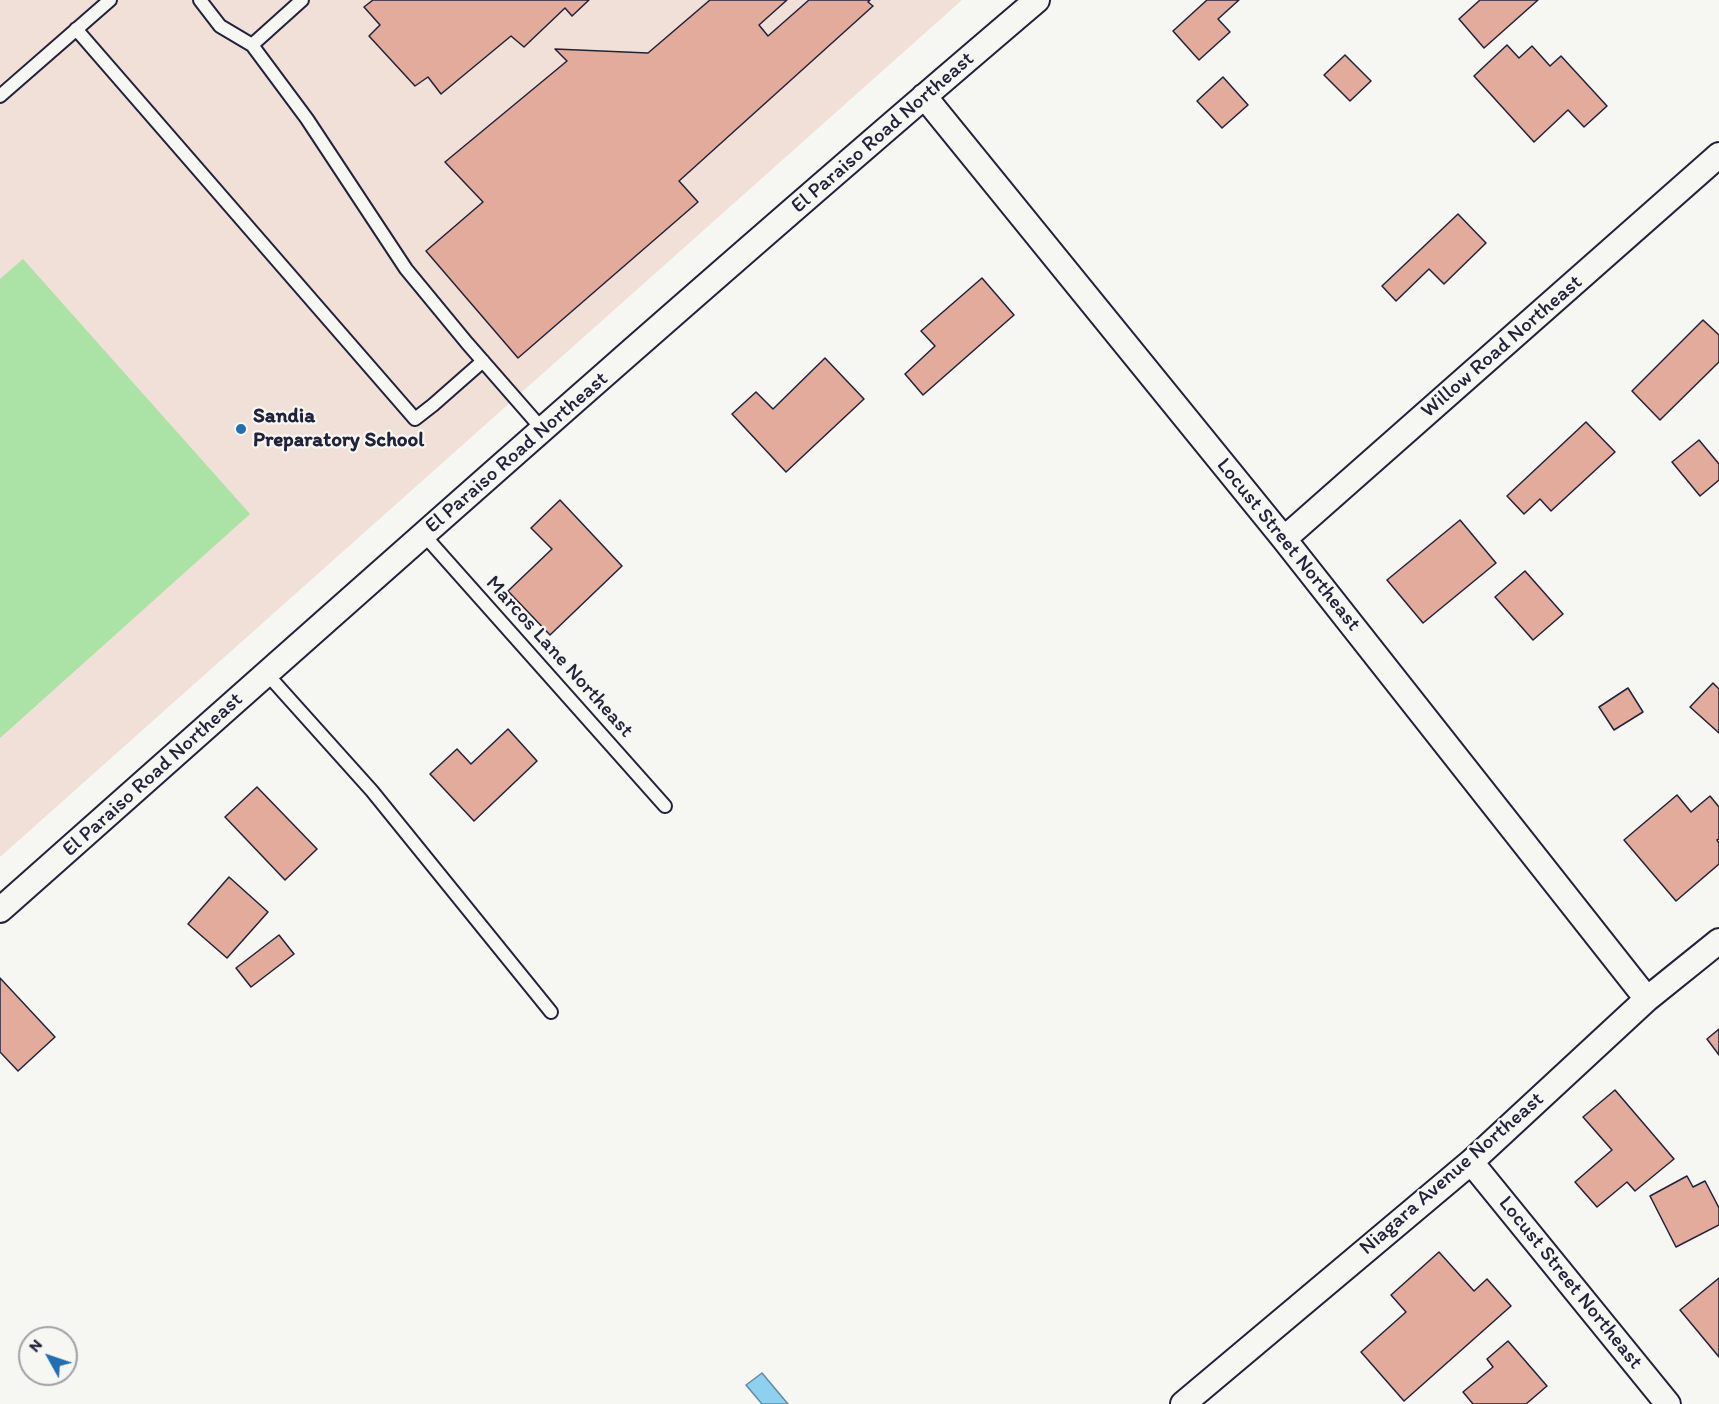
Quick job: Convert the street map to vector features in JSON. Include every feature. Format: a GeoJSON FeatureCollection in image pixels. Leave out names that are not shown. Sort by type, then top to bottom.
{"type":"FeatureCollection","features":[{"type":"Feature","properties":{"kind":"street","name":"El Paraiso Road Northeast"},"geometry":{"type":"LineString","coordinates":[[0,910],[543,430],[1037,0]]}},
{"type":"Feature","properties":{"kind":"street","name":"Locust Street Northeast"},"geometry":{"type":"LineString","coordinates":[[924,96],[1284,539],[1647,999]]}},
{"type":"Feature","properties":{"kind":"street","name":"Willow Road Northeast"},"geometry":{"type":"LineString","coordinates":[[1284,539],[1719,155]]}},
{"type":"Feature","properties":{"kind":"street","name":"Niagara Avenue Northeast"},"geometry":{"type":"LineString","coordinates":[[1182,1404],[1471,1162],[1647,999],[1719,941]]}},
{"type":"Feature","properties":{"kind":"street","name":"Locust Street Northeast"},"geometry":{"type":"LineString","coordinates":[[1471,1162],[1668,1404]]}},
{"type":"Feature","properties":{"kind":"lane"},"geometry":{"type":"LineString","coordinates":[[0,96],[110,0]]}},
{"type":"Feature","properties":{"kind":"lane"},"geometry":{"type":"LineString","coordinates":[[200,0],[220,26],[252,45],[307,119],[406,269],[543,430]]}},
{"type":"Feature","properties":{"kind":"lane"},"geometry":{"type":"LineString","coordinates":[[252,45],[302,0]]}},
{"type":"Feature","properties":{"kind":"lane"},"geometry":{"type":"LineString","coordinates":[[76,29],[415,419],[483,360]]}},
{"type":"Feature","properties":{"kind":"lane","name":"Marcos Lane Northeast"},"geometry":{"type":"LineString","coordinates":[[424,535],[665,806]]}},
{"type":"Feature","properties":{"kind":"lane"},"geometry":{"type":"LineString","coordinates":[[267,674],[372,791],[550,1012]]}},
{"type":"Feature","properties":{"kind":"shaded area","name":"Sandia Preparatory School"},"geometry":{"type":"Polygon","coordinates":[[[0,0],[962,0],[0,857],[0,0]]]}},
{"type":"Feature","properties":{"kind":"green space"},"geometry":{"type":"Polygon","coordinates":[[[23,259],[250,514],[0,738],[0,279],[23,259]]]}},
{"type":"Feature","properties":{"kind":"water"},"geometry":{"type":"Polygon","coordinates":[[[762,1373],[788,1404],[762,1404],[746,1385],[762,1373]]]}},
{"type":"Feature","properties":{"kind":"building"},"geometry":{"type":"Polygon","coordinates":[[[373,0],[589,0],[572,16],[565,8],[524,47],[511,36],[441,94],[428,77],[415,86],[369,36],[380,25],[364,7],[373,0]]]}},
{"type":"Feature","properties":{"kind":"building"},"geometry":{"type":"Polygon","coordinates":[[[710,0],[787,0],[759,25],[768,36],[809,0],[870,0],[868,2],[873,6],[679,181],[698,202],[518,358],[426,251],[483,202],[445,162],[567,61],[555,49],[648,53],[710,0]]]}},
{"type":"Feature","properties":{"kind":"building"},"geometry":{"type":"Polygon","coordinates":[[[1207,0],[1239,0],[1218,19],[1230,32],[1199,60],[1173,31],[1207,0]]]}},
{"type":"Feature","properties":{"kind":"building"},"geometry":{"type":"Polygon","coordinates":[[[1480,0],[1538,0],[1484,48],[1459,19],[1480,0]]]}},
{"type":"Feature","properties":{"kind":"building"},"geometry":{"type":"Polygon","coordinates":[[[1507,45],[1519,58],[1532,46],[1550,66],[1561,56],[1607,106],[1584,127],[1568,110],[1534,142],[1474,76],[1507,45]]]}},
{"type":"Feature","properties":{"kind":"building"},"geometry":{"type":"Polygon","coordinates":[[[1345,55],[1371,81],[1350,101],[1324,75],[1345,55]]]}},
{"type":"Feature","properties":{"kind":"building"},"geometry":{"type":"Polygon","coordinates":[[[1223,77],[1248,105],[1222,128],[1197,101],[1223,77]]]}},
{"type":"Feature","properties":{"kind":"building"},"geometry":{"type":"Polygon","coordinates":[[[1458,214],[1486,243],[1444,284],[1429,269],[1396,301],[1382,286],[1458,214]]]}},
{"type":"Feature","properties":{"kind":"building"},"geometry":{"type":"Polygon","coordinates":[[[982,278],[1014,315],[923,395],[905,374],[935,346],[921,331],[982,278]]]}},
{"type":"Feature","properties":{"kind":"building"},"geometry":{"type":"Polygon","coordinates":[[[1703,320],[1719,335],[1719,362],[1660,420],[1632,391],[1703,320]]]}},
{"type":"Feature","properties":{"kind":"building"},"geometry":{"type":"Polygon","coordinates":[[[825,358],[864,399],[786,472],[732,414],[756,392],[773,409],[825,358]]]}},
{"type":"Feature","properties":{"kind":"building"},"geometry":{"type":"Polygon","coordinates":[[[1586,422],[1615,452],[1551,511],[1540,499],[1524,514],[1507,496],[1586,422]]]}},
{"type":"Feature","properties":{"kind":"building"},"geometry":{"type":"Polygon","coordinates":[[[1699,440],[1719,464],[1719,480],[1700,496],[1672,462],[1699,440]]]}},
{"type":"Feature","properties":{"kind":"building"},"geometry":{"type":"Polygon","coordinates":[[[560,500],[622,566],[550,635],[508,591],[552,549],[531,528],[560,500]]]}},
{"type":"Feature","properties":{"kind":"building"},"geometry":{"type":"Polygon","coordinates":[[[1460,520],[1496,563],[1423,623],[1387,580],[1460,520]]]}},
{"type":"Feature","properties":{"kind":"building"},"geometry":{"type":"Polygon","coordinates":[[[1525,571],[1563,614],[1533,640],[1495,597],[1525,571]]]}},
{"type":"Feature","properties":{"kind":"building"},"geometry":{"type":"Polygon","coordinates":[[[1713,683],[1719,689],[1719,733],[1690,707],[1713,683]]]}},
{"type":"Feature","properties":{"kind":"building"},"geometry":{"type":"Polygon","coordinates":[[[1628,688],[1643,712],[1614,730],[1599,707],[1628,688]]]}},
{"type":"Feature","properties":{"kind":"building"},"geometry":{"type":"Polygon","coordinates":[[[508,729],[537,761],[474,821],[430,774],[457,749],[471,764],[508,729]]]}},
{"type":"Feature","properties":{"kind":"building"},"geometry":{"type":"Polygon","coordinates":[[[257,787],[317,849],[285,880],[225,817],[257,787]]]}},
{"type":"Feature","properties":{"kind":"building"},"geometry":{"type":"Polygon","coordinates":[[[1677,795],[1691,812],[1710,796],[1719,807],[1719,839],[1717,840],[1719,864],[1676,901],[1624,840],[1677,795]]]}},
{"type":"Feature","properties":{"kind":"building"},"geometry":{"type":"Polygon","coordinates":[[[229,877],[268,912],[227,958],[188,924],[229,877]]]}},
{"type":"Feature","properties":{"kind":"building"},"geometry":{"type":"Polygon","coordinates":[[[279,935],[294,954],[251,987],[236,968],[279,935]]]}},
{"type":"Feature","properties":{"kind":"building"},"geometry":{"type":"Polygon","coordinates":[[[0,978],[55,1037],[18,1071],[0,1052],[0,978]]]}},
{"type":"Feature","properties":{"kind":"building"},"geometry":{"type":"Polygon","coordinates":[[[1719,1029],[1719,1055],[1707,1039],[1719,1029]]]}},
{"type":"Feature","properties":{"kind":"building"},"geometry":{"type":"Polygon","coordinates":[[[1615,1090],[1674,1159],[1635,1191],[1627,1182],[1597,1207],[1575,1182],[1612,1150],[1583,1117],[1615,1090]]]}},
{"type":"Feature","properties":{"kind":"building"},"geometry":{"type":"Polygon","coordinates":[[[1687,1176],[1693,1187],[1705,1181],[1719,1208],[1719,1225],[1676,1247],[1650,1196],[1687,1176]]]}},
{"type":"Feature","properties":{"kind":"building"},"geometry":{"type":"Polygon","coordinates":[[[1439,1252],[1474,1291],[1487,1279],[1511,1306],[1404,1401],[1361,1352],[1406,1312],[1391,1295],[1439,1252]]]}},
{"type":"Feature","properties":{"kind":"building"},"geometry":{"type":"Polygon","coordinates":[[[1719,1278],[1719,1357],[1680,1310],[1719,1278]]]}},
{"type":"Feature","properties":{"kind":"building"},"geometry":{"type":"Polygon","coordinates":[[[1508,1341],[1547,1386],[1526,1404],[1473,1404],[1463,1392],[1493,1367],[1487,1359],[1508,1341]]]}},
{"type":"Feature","properties":{"kind":"place","name":"Sandia Preparatory School"},"geometry":{"type":"Point","coordinates":[241,429]}}]}
